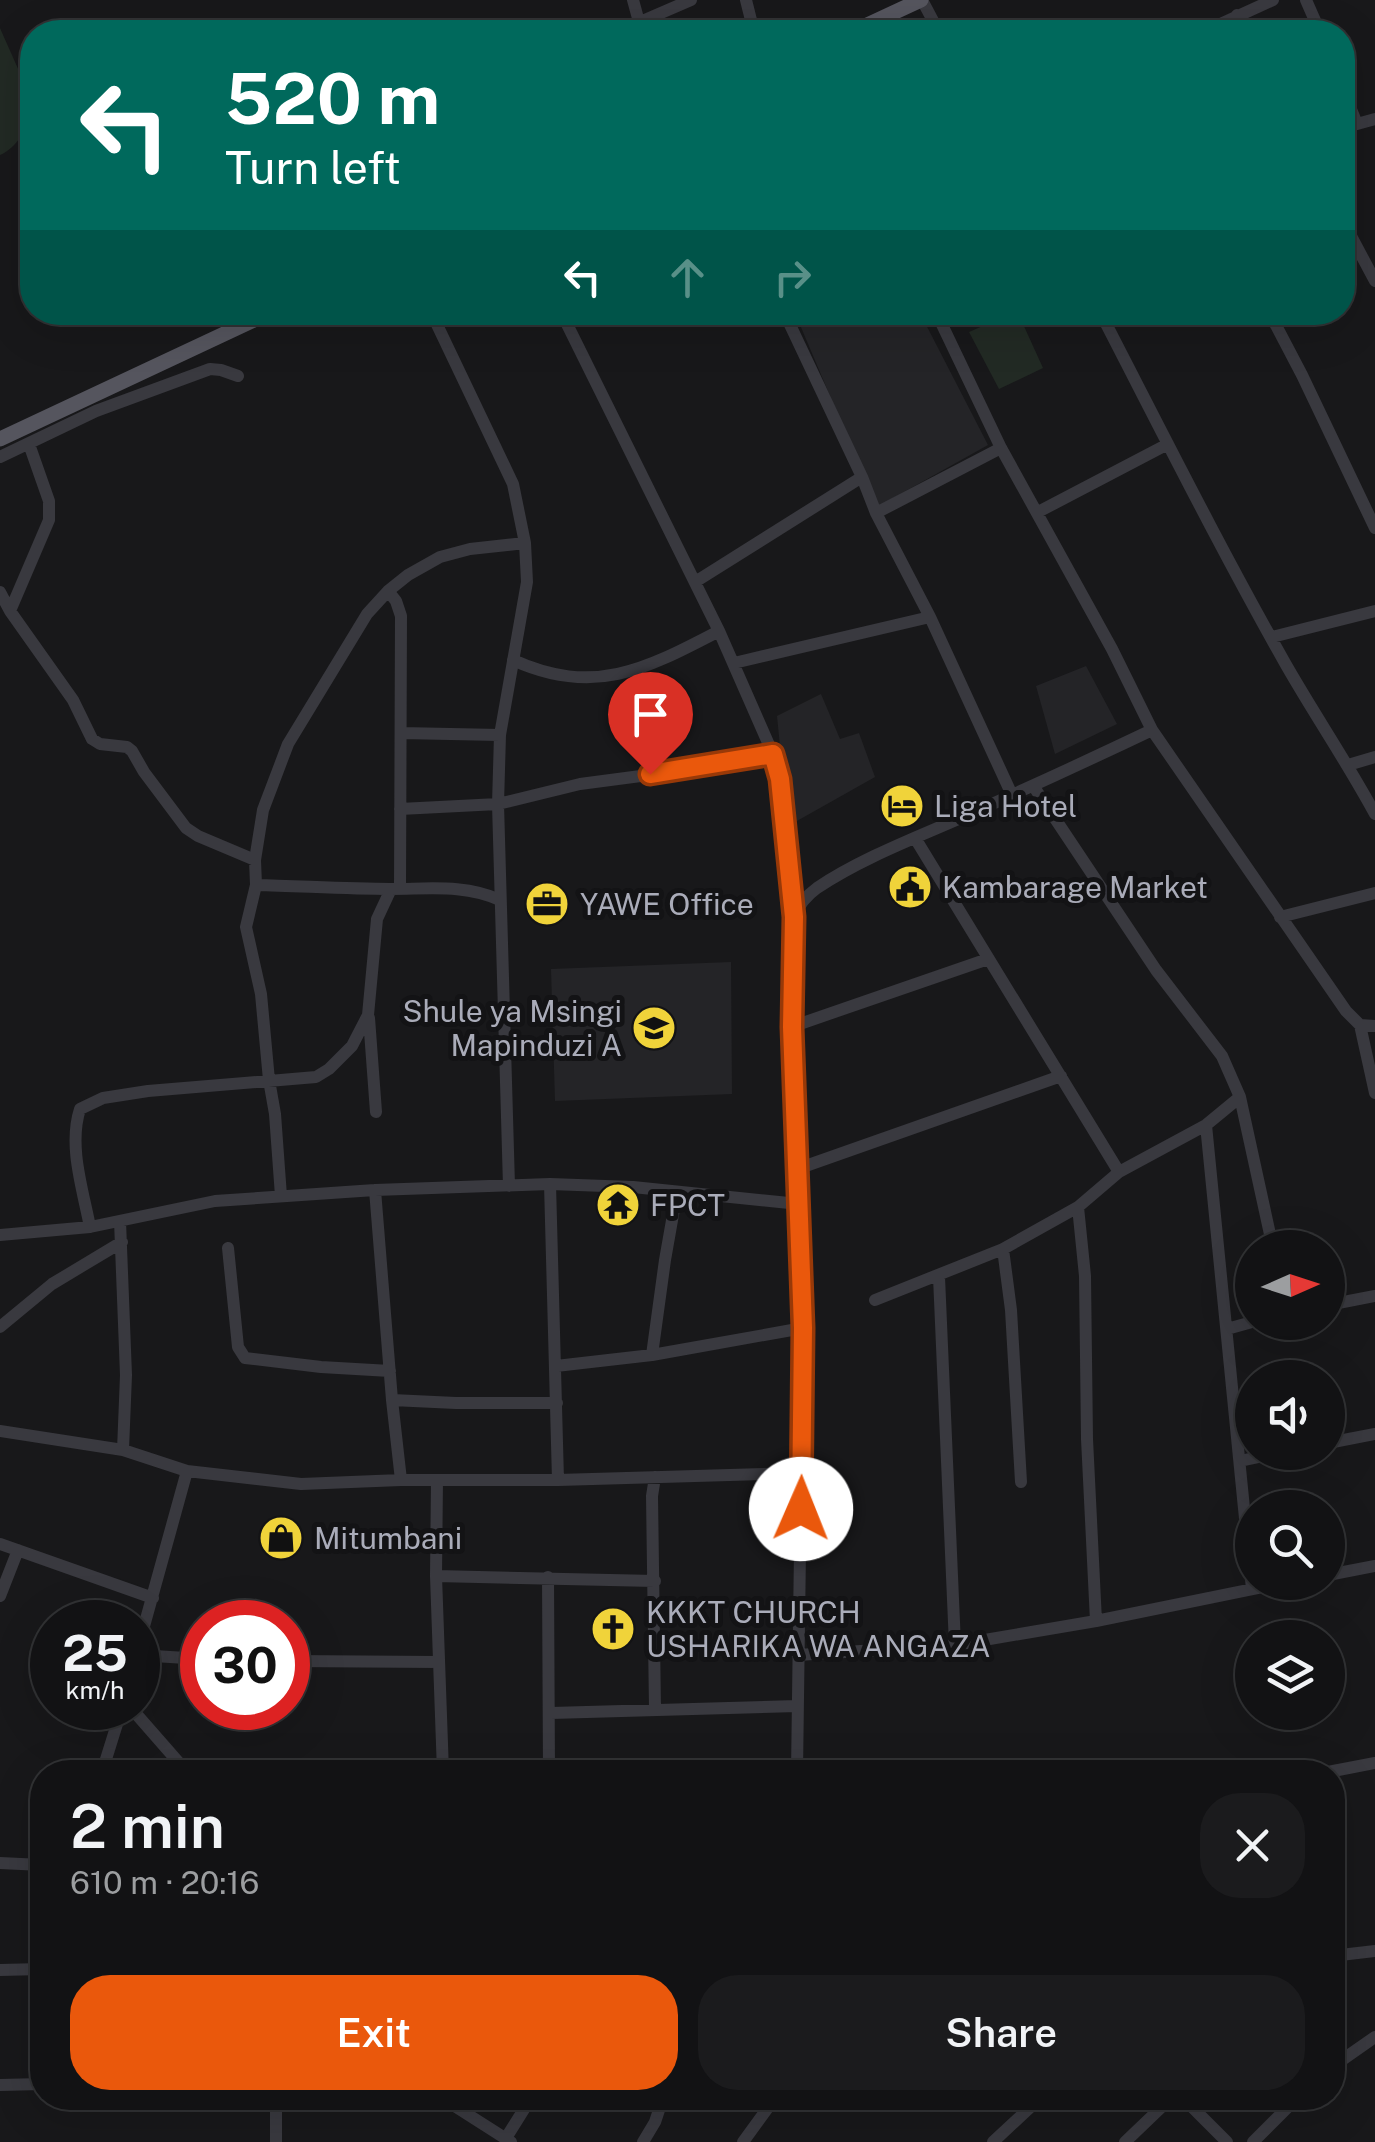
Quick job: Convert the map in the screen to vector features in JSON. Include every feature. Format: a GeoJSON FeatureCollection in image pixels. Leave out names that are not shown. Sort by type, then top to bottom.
{"type":"FeatureCollection","features":[{"type":"Feature","properties":{"kind":"main road"},"geometry":{"type":"LineString","coordinates":[[878,20],[921,0]]}},
{"type":"Feature","properties":{"kind":"main road"},"geometry":{"type":"LineString","coordinates":[[2,433],[242,325]]}},
{"type":"Feature","properties":{"kind":"street"},"geometry":{"type":"LineString","coordinates":[[644,20],[691,0]]}},
{"type":"Feature","properties":{"kind":"street"},"geometry":{"type":"LineString","coordinates":[[1227,20],[1273,0]]}},
{"type":"Feature","properties":{"kind":"street"},"geometry":{"type":"LineString","coordinates":[[1237,15],[1240,20]]}},
{"type":"Feature","properties":{"kind":"street"},"geometry":{"type":"LineString","coordinates":[[1355,243],[1375,281]]}},
{"type":"Feature","properties":{"kind":"street"},"geometry":{"type":"LineString","coordinates":[[437,325],[512,484],[525,542],[527,582],[500,735],[498,804],[509,1186]]}},
{"type":"Feature","properties":{"kind":"street"},"geometry":{"type":"LineString","coordinates":[[567,325],[734,662],[780,779],[794,917],[792,1027],[803,1328],[797,1760]]}},
{"type":"Feature","properties":{"kind":"street"},"geometry":{"type":"LineString","coordinates":[[790,325],[1012,796]]}},
{"type":"Feature","properties":{"kind":"street"},"geometry":{"type":"LineString","coordinates":[[942,325],[1001,448],[1152,730],[1346,1011],[1360,1025],[1375,1093]]}},
{"type":"Feature","properties":{"kind":"street"},"geometry":{"type":"LineString","coordinates":[[1107,325],[1227,558],[1375,814]]}},
{"type":"Feature","properties":{"kind":"street"},"geometry":{"type":"LineString","coordinates":[[1276,325],[1375,528]]}},
{"type":"Feature","properties":{"kind":"street"},"geometry":{"type":"LineString","coordinates":[[0,457],[96,410],[210,369],[238,376]]}},
{"type":"Feature","properties":{"kind":"street"},"geometry":{"type":"LineString","coordinates":[[10,611],[49,520],[48,501],[29,444]]}},
{"type":"Feature","properties":{"kind":"street"},"geometry":{"type":"LineString","coordinates":[[1038,512],[1168,444]]}},
{"type":"Feature","properties":{"kind":"street"},"geometry":{"type":"LineString","coordinates":[[876,513],[1001,448]]}},
{"type":"Feature","properties":{"kind":"street"},"geometry":{"type":"LineString","coordinates":[[695,582],[862,478]]}},
{"type":"Feature","properties":{"kind":"street"},"geometry":{"type":"LineString","coordinates":[[281,1196],[262,994],[246,927],[256,884],[263,810],[288,744],[368,614],[388,591],[440,556],[525,542]]}},
{"type":"Feature","properties":{"kind":"street"},"geometry":{"type":"LineString","coordinates":[[376,1112],[368,1015],[377,919],[396,889],[400,809],[401,616],[388,591]]}},
{"type":"Feature","properties":{"kind":"street"},"geometry":{"type":"LineString","coordinates":[[0,592],[74,700],[92,739],[132,751],[186,828],[256,860]]}},
{"type":"Feature","properties":{"kind":"street"},"geometry":{"type":"LineString","coordinates":[[1272,637],[1375,611]]}},
{"type":"Feature","properties":{"kind":"street"},"geometry":{"type":"LineString","coordinates":[[734,662],[930,617]]}},
{"type":"Feature","properties":{"kind":"street"},"geometry":{"type":"LineString","coordinates":[[513,660],[538,672],[562,677],[607,678],[674,654],[719,630]]}},
{"type":"Feature","properties":{"kind":"street"},"geometry":{"type":"LineString","coordinates":[[794,917],[800,903],[837,876],[1152,730]]}},
{"type":"Feature","properties":{"kind":"street"},"geometry":{"type":"LineString","coordinates":[[401,733],[500,735]]}},
{"type":"Feature","properties":{"kind":"street"},"geometry":{"type":"LineString","coordinates":[[400,809],[498,804],[580,784],[773,754]]}},
{"type":"Feature","properties":{"kind":"street"},"geometry":{"type":"LineString","coordinates":[[1348,764],[1375,756]]}},
{"type":"Feature","properties":{"kind":"street"},"geometry":{"type":"LineString","coordinates":[[1034,787],[1156,970],[1222,1056],[1240,1097],[1269,1230]]}},
{"type":"Feature","properties":{"kind":"street"},"geometry":{"type":"LineString","coordinates":[[915,838],[1119,1172]]}},
{"type":"Feature","properties":{"kind":"street"},"geometry":{"type":"LineString","coordinates":[[256,884],[468,889],[500,900]]}},
{"type":"Feature","properties":{"kind":"street"},"geometry":{"type":"LineString","coordinates":[[1280,917],[1375,893]]}},
{"type":"Feature","properties":{"kind":"street"},"geometry":{"type":"LineString","coordinates":[[792,1027],[988,959]]}},
{"type":"Feature","properties":{"kind":"street"},"geometry":{"type":"LineString","coordinates":[[90,1227],[76,1148],[80,1109],[104,1098],[148,1091],[316,1077],[330,1069],[352,1046],[368,1015]]}},
{"type":"Feature","properties":{"kind":"street"},"geometry":{"type":"LineString","coordinates":[[1360,1025],[1375,1026]]}},
{"type":"Feature","properties":{"kind":"street"},"geometry":{"type":"LineString","coordinates":[[797,1169],[1061,1076]]}},
{"type":"Feature","properties":{"kind":"street"},"geometry":{"type":"LineString","coordinates":[[875,1300],[1003,1250],[1078,1207],[1119,1172],[1206,1125],[1240,1097]]}},
{"type":"Feature","properties":{"kind":"street"},"geometry":{"type":"LineString","coordinates":[[1206,1125],[1235,1410]]}},
{"type":"Feature","properties":{"kind":"street"},"geometry":{"type":"LineString","coordinates":[[550,1184],[558,1480]]}},
{"type":"Feature","properties":{"kind":"street"},"geometry":{"type":"LineString","coordinates":[[0,1235],[90,1227],[215,1201],[375,1190],[550,1184],[799,1204]]}},
{"type":"Feature","properties":{"kind":"street"},"geometry":{"type":"LineString","coordinates":[[375,1190],[402,1480]]}},
{"type":"Feature","properties":{"kind":"street"},"geometry":{"type":"LineString","coordinates":[[652,1355],[664,1260],[678,1192]]}},
{"type":"Feature","properties":{"kind":"street"},"geometry":{"type":"LineString","coordinates":[[1078,1207],[1085,1276],[1087,1439],[1096,1620]]}},
{"type":"Feature","properties":{"kind":"street"},"geometry":{"type":"LineString","coordinates":[[120,1221],[126,1374],[123,1450]]}},
{"type":"Feature","properties":{"kind":"street"},"geometry":{"type":"LineString","coordinates":[[0,1327],[52,1284],[122,1242]]}},
{"type":"Feature","properties":{"kind":"street"},"geometry":{"type":"LineString","coordinates":[[228,1248],[238,1346],[245,1358],[390,1370]]}},
{"type":"Feature","properties":{"kind":"street"},"geometry":{"type":"LineString","coordinates":[[1003,1250],[1011,1310],[1022,1482]]}},
{"type":"Feature","properties":{"kind":"street"},"geometry":{"type":"LineString","coordinates":[[938,1276],[954,1645]]}},
{"type":"Feature","properties":{"kind":"street"},"geometry":{"type":"LineString","coordinates":[[1345,1302],[1375,1296]]}},
{"type":"Feature","properties":{"kind":"street"},"geometry":{"type":"LineString","coordinates":[[1227,1329],[1235,1327]]}},
{"type":"Feature","properties":{"kind":"street"},"geometry":{"type":"LineString","coordinates":[[556,1366],[652,1355],[803,1328]]}},
{"type":"Feature","properties":{"kind":"street"},"geometry":{"type":"LineString","coordinates":[[392,1400],[557,1402]]}},
{"type":"Feature","properties":{"kind":"street"},"geometry":{"type":"LineString","coordinates":[[0,1430],[123,1450],[188,1470],[302,1484],[801,1473]]}},
{"type":"Feature","properties":{"kind":"street"},"geometry":{"type":"LineString","coordinates":[[1345,1440],[1375,1434]]}},
{"type":"Feature","properties":{"kind":"street"},"geometry":{"type":"LineString","coordinates":[[0,1544],[153,1598],[188,1470]]}},
{"type":"Feature","properties":{"kind":"street"},"geometry":{"type":"LineString","coordinates":[[654,1477],[655,1709]]}},
{"type":"Feature","properties":{"kind":"street"},"geometry":{"type":"LineString","coordinates":[[436,1480],[443,1760]]}},
{"type":"Feature","properties":{"kind":"street"},"geometry":{"type":"LineString","coordinates":[[0,1596],[18,1550]]}},
{"type":"Feature","properties":{"kind":"street"},"geometry":{"type":"LineString","coordinates":[[1345,1572],[1375,1566]]}},
{"type":"Feature","properties":{"kind":"street"},"geometry":{"type":"LineString","coordinates":[[436,1576],[655,1581]]}},
{"type":"Feature","properties":{"kind":"street"},"geometry":{"type":"LineString","coordinates":[[548,1577],[549,1760]]}},
{"type":"Feature","properties":{"kind":"street"},"geometry":{"type":"LineString","coordinates":[[798,1656],[954,1645],[1235,1592]]}},
{"type":"Feature","properties":{"kind":"street"},"geometry":{"type":"LineString","coordinates":[[310,1661],[438,1662]]}},
{"type":"Feature","properties":{"kind":"street"},"geometry":{"type":"LineString","coordinates":[[551,1714],[798,1706]]}},
{"type":"Feature","properties":{"kind":"street"},"geometry":{"type":"LineString","coordinates":[[106,1760],[115,1730]]}},
{"type":"Feature","properties":{"kind":"street"},"geometry":{"type":"LineString","coordinates":[[150,1730],[176,1760]]}},
{"type":"Feature","properties":{"kind":"street"},"geometry":{"type":"LineString","coordinates":[[1345,1769],[1375,1763]]}},
{"type":"Feature","properties":{"kind":"street"},"geometry":{"type":"LineString","coordinates":[[0,1863],[30,1864]]}},
{"type":"Feature","properties":{"kind":"street"},"geometry":{"type":"LineString","coordinates":[[1345,1954],[1375,1951]]}},
{"type":"Feature","properties":{"kind":"street"},"geometry":{"type":"LineString","coordinates":[[0,1970],[30,1969]]}},
{"type":"Feature","properties":{"kind":"street"},"geometry":{"type":"LineString","coordinates":[[1345,2058],[1375,2037]]}},
{"type":"Feature","properties":{"kind":"street"},"geometry":{"type":"LineString","coordinates":[[0,2084],[30,2084]]}},
{"type":"Feature","properties":{"kind":"street"},"geometry":{"type":"LineString","coordinates":[[276,2110],[276,2142]]}},
{"type":"Feature","properties":{"kind":"street"},"geometry":{"type":"LineString","coordinates":[[461,2110],[508,2140],[524,2110]]}},
{"type":"Feature","properties":{"kind":"street"},"geometry":{"type":"LineString","coordinates":[[643,2142],[660,2110]]}},
{"type":"Feature","properties":{"kind":"street"},"geometry":{"type":"LineString","coordinates":[[743,2142],[766,2110]]}},
{"type":"Feature","properties":{"kind":"street"},"geometry":{"type":"LineString","coordinates":[[993,2142],[1027,2110]]}},
{"type":"Feature","properties":{"kind":"street"},"geometry":{"type":"LineString","coordinates":[[1125,2142],[1158,2110]]}},
{"type":"Feature","properties":{"kind":"street"},"geometry":{"type":"LineString","coordinates":[[1195,2110],[1227,2142]]}},
{"type":"Feature","properties":{"kind":"street"},"geometry":{"type":"LineString","coordinates":[[1252,2142],[1284,2110]]}},
{"type":"Feature","properties":{"kind":"shaded area"},"geometry":{"type":"Polygon","coordinates":[[[0,28],[20,75],[20,138],[0,155],[0,28]]]}},
{"type":"Feature","properties":{"kind":"shaded area"},"geometry":{"type":"Polygon","coordinates":[[[800,325],[926,325],[988,445],[877,507],[800,325]]]}},
{"type":"Feature","properties":{"kind":"shaded area"},"geometry":{"type":"Polygon","coordinates":[[[985,325],[1023,325],[1043,368],[999,389],[969,332],[985,325]]]}},
{"type":"Feature","properties":{"kind":"shaded area"},"geometry":{"type":"Polygon","coordinates":[[[1086,666],[1117,724],[1055,754],[1036,686],[1086,666]]]}},
{"type":"Feature","properties":{"kind":"shaded area"},"geometry":{"type":"Polygon","coordinates":[[[821,694],[840,739],[859,733],[875,777],[788,826],[777,716],[821,694]]]}},
{"type":"Feature","properties":{"kind":"shaded area"},"geometry":{"type":"Polygon","coordinates":[[[731,962],[732,1094],[555,1101],[551,969],[731,962]]]}},
{"type":"Feature","properties":{"kind":"place","name":"Liga Hotel"},"geometry":{"type":"Point","coordinates":[902,806]}},
{"type":"Feature","properties":{"kind":"place","name":"Kambarage Market"},"geometry":{"type":"Point","coordinates":[910,887]}},
{"type":"Feature","properties":{"kind":"place","name":"YAWE Office"},"geometry":{"type":"Point","coordinates":[547,904]}},
{"type":"Feature","properties":{"kind":"place","name":"Shule ya Msingi Mapinduzi A"},"geometry":{"type":"Point","coordinates":[654,1028]}},
{"type":"Feature","properties":{"kind":"place","name":"FPCT"},"geometry":{"type":"Point","coordinates":[618,1205]}},
{"type":"Feature","properties":{"kind":"place","name":"Mitumbani"},"geometry":{"type":"Point","coordinates":[281,1538]}},
{"type":"Feature","properties":{"kind":"place","name":"KKKT CHURCH USHARIKA WA ANGAZA"},"geometry":{"type":"Point","coordinates":[613,1629]}},
{"type":"Feature","properties":{"kind":"route"},"geometry":{"type":"LineString","coordinates":[[650,774],[773,754],[780,779],[794,917],[792,1027],[803,1328],[801,1509]]}}]}
